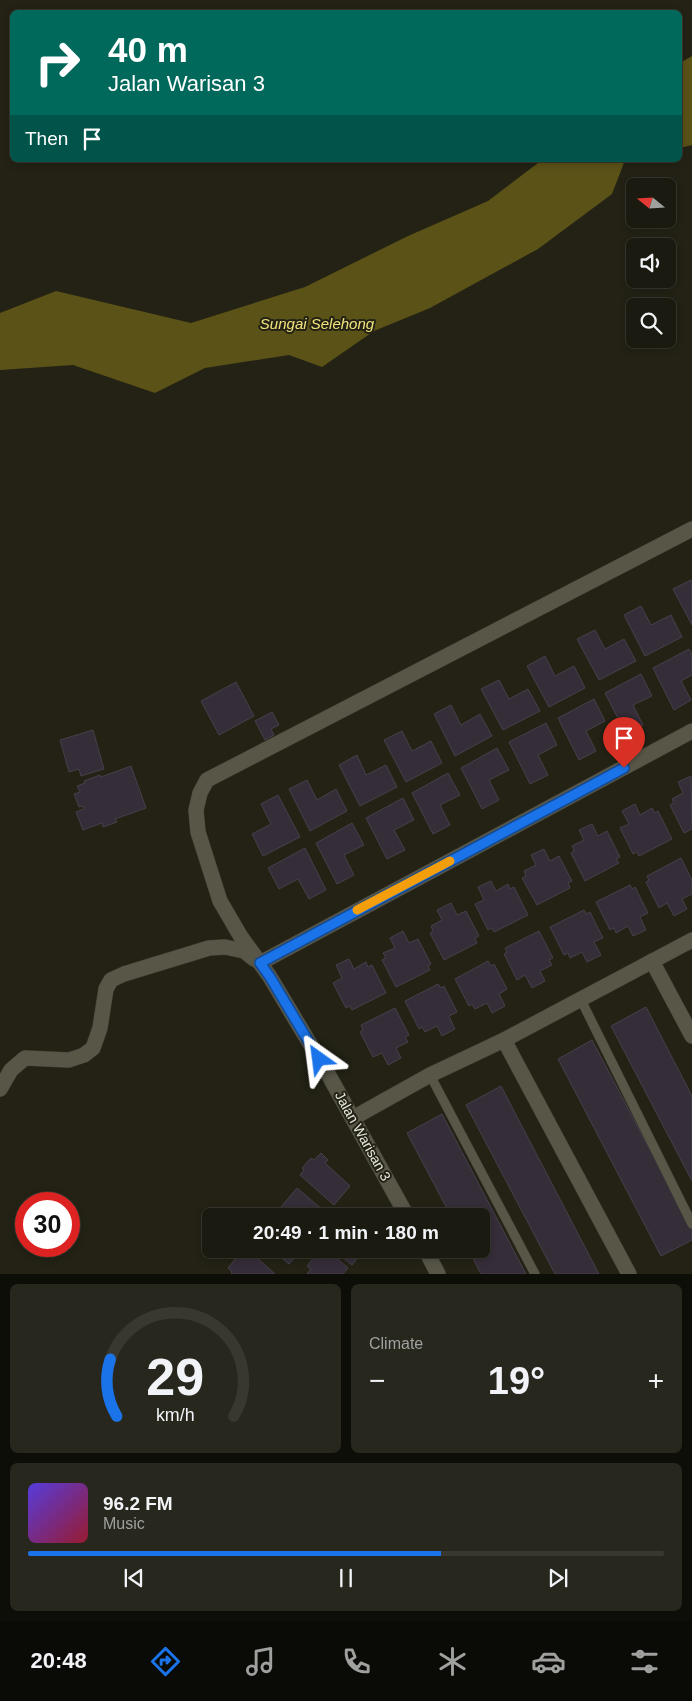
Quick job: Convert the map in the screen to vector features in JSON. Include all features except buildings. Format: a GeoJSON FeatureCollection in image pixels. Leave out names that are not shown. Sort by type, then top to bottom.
{"type":"FeatureCollection","features":[{"type":"Feature","properties":{"kind":"street","name":"Jalan Warisan 3"},"geometry":{"type":"LineString","coordinates":[[403,1208],[275,984],[220,902],[198,832],[196,810],[200,793],[207,780],[692,529]]}},
{"type":"Feature","properties":{"kind":"street"},"geometry":{"type":"LineString","coordinates":[[0,1089],[11,1070],[25,1058],[69,1060],[84,1055],[93,1048],[100,1028],[106,989],[111,980],[124,974],[209,948],[226,947],[244,951],[260,963],[692,731]]}},
{"type":"Feature","properties":{"kind":"street"},"geometry":{"type":"LineString","coordinates":[[353,1118],[430,1075],[504,1040],[692,940]]}},
{"type":"Feature","properties":{"kind":"street"},"geometry":{"type":"LineString","coordinates":[[652,961],[692,1036]]}},
{"type":"Feature","properties":{"kind":"street"},"geometry":{"type":"LineString","coordinates":[[504,1040],[629,1274]]}},
{"type":"Feature","properties":{"kind":"street"},"geometry":{"type":"LineString","coordinates":[[430,1258],[438,1274]]}},
{"type":"Feature","properties":{"kind":"lane"},"geometry":{"type":"LineString","coordinates":[[581,1000],[692,1224]]}},
{"type":"Feature","properties":{"kind":"lane"},"geometry":{"type":"LineString","coordinates":[[430,1075],[535,1274]]}},
{"type":"Feature","properties":{"kind":"water"},"geometry":{"type":"Polygon","coordinates":[[[692,56],[692,145],[682,148],[682,62],[692,56]]]}},
{"type":"Feature","properties":{"kind":"water","name":"Sungai Selehong"},"geometry":{"type":"Polygon","coordinates":[[[539,162],[624,162],[612,194],[538,249],[430,308],[374,331],[322,367],[289,355],[205,368],[155,393],[73,365],[0,370],[0,313],[56,291],[191,323],[305,287],[408,236],[488,201],[539,162]]]}},
{"type":"Feature","properties":{"kind":"slow traffic"},"geometry":{"type":"LineString","coordinates":[[357,910],[450,861]]}},
{"type":"Feature","properties":{"kind":"route"},"geometry":{"type":"LineString","coordinates":[[319,1059],[260,963],[624,768]]}}]}
